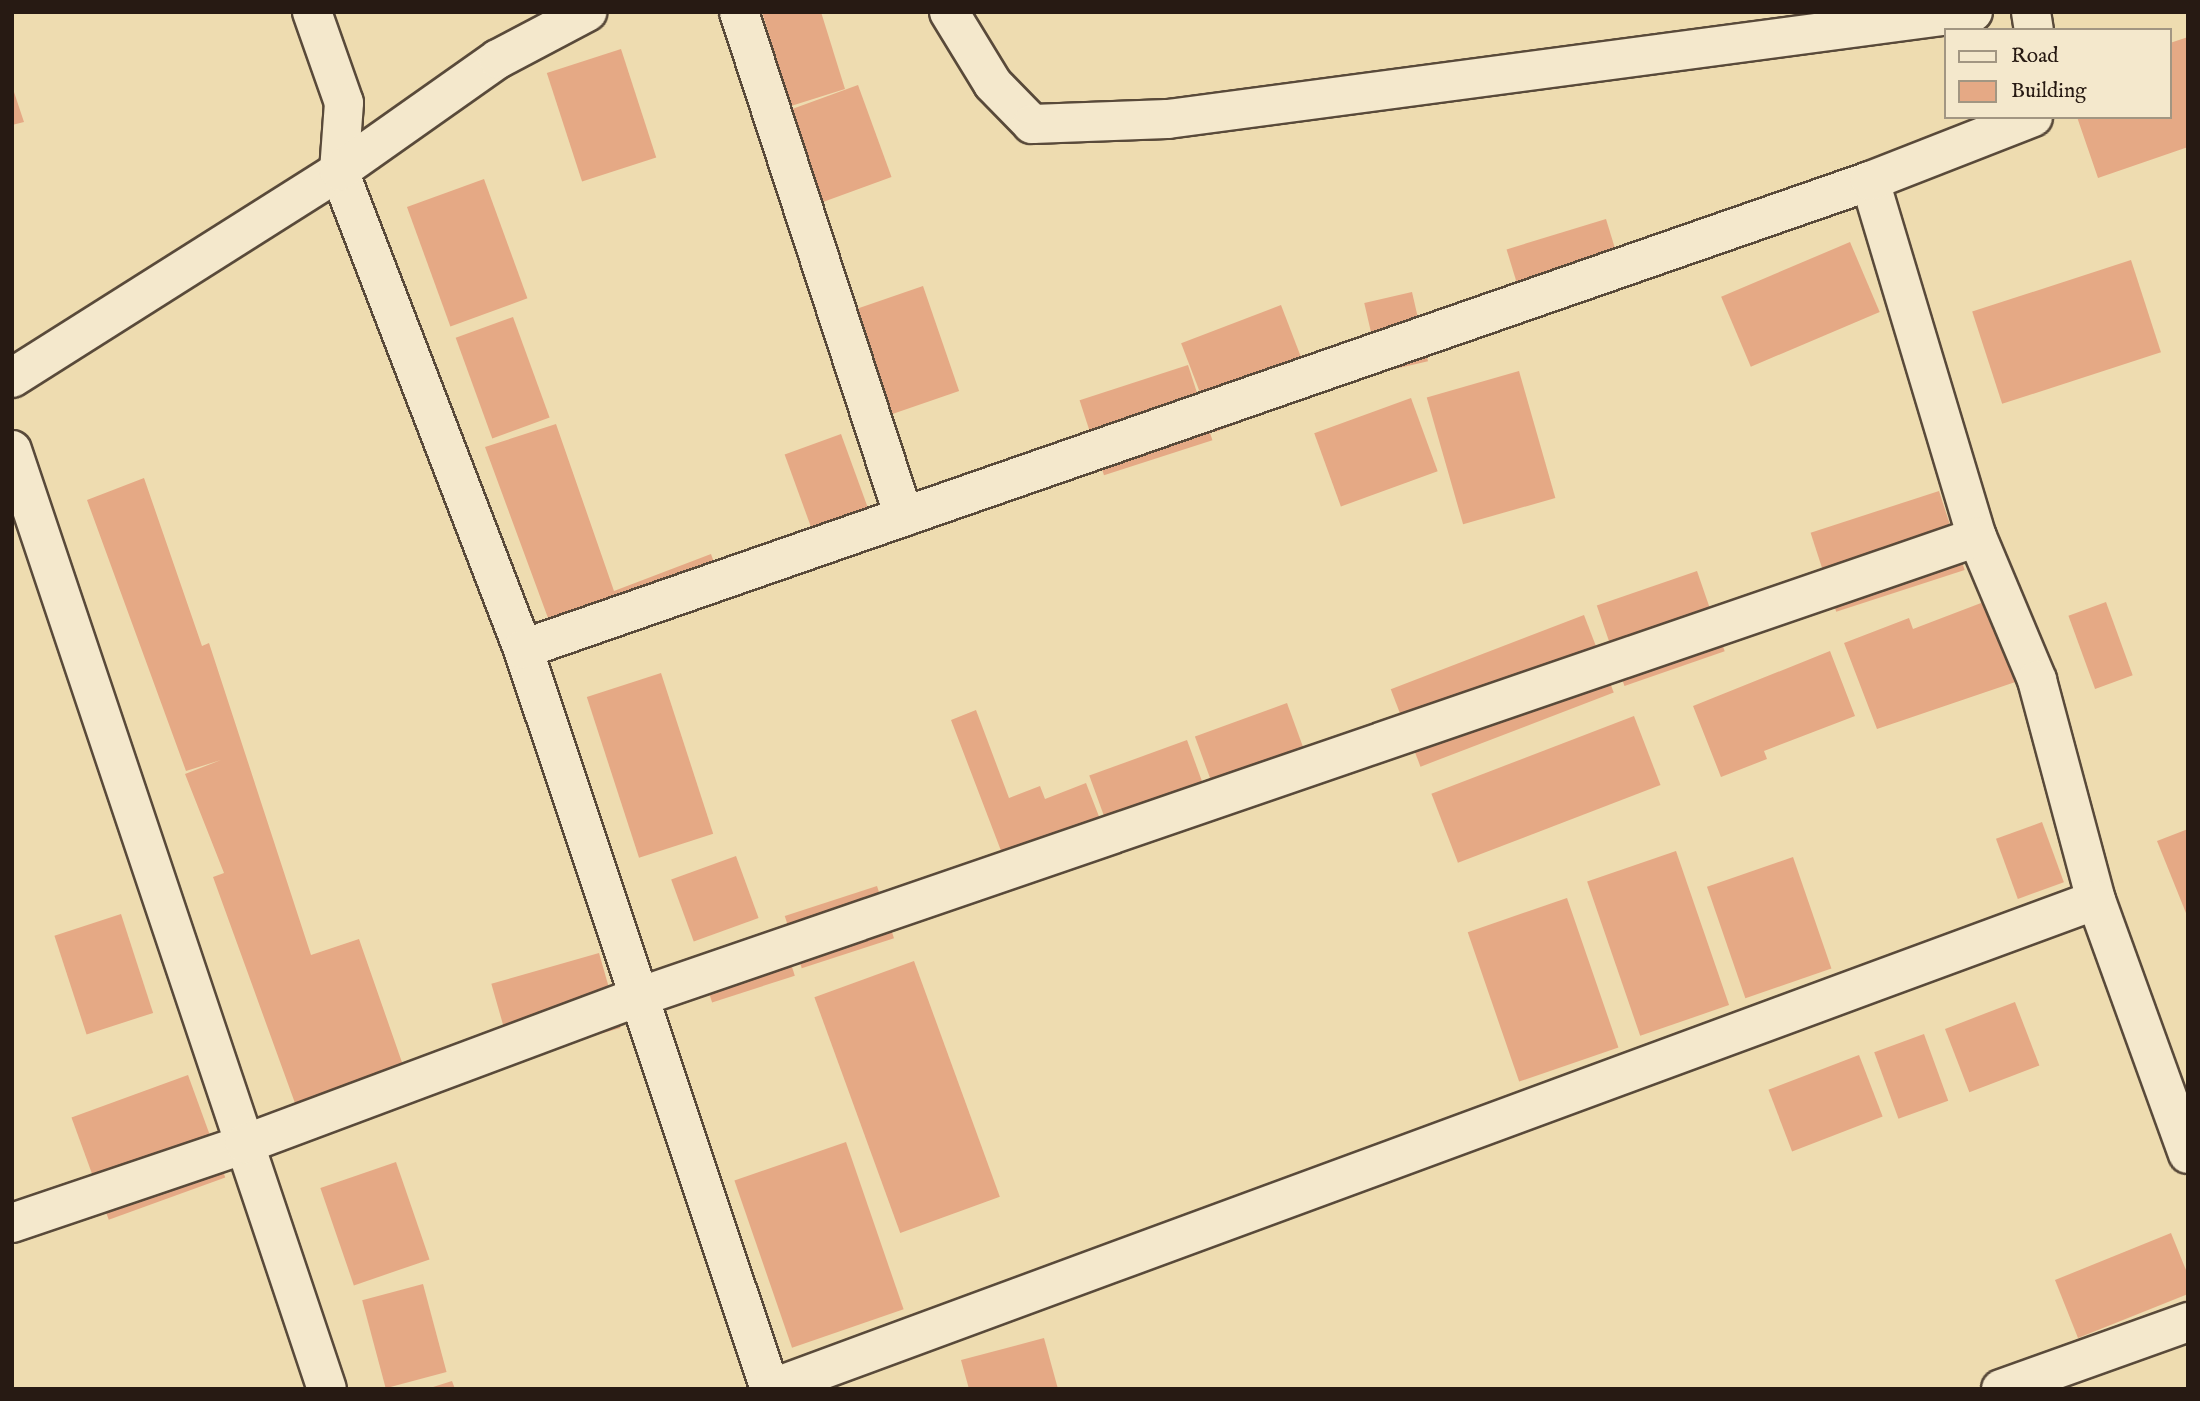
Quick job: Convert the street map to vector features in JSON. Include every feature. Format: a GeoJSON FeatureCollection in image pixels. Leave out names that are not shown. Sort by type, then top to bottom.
{"type":"FeatureCollection","features":[{"type":"Feature","properties":{"kind":"street"},"geometry":{"type":"LineString","coordinates":[[312,12],[344,103],[339,171],[523,649],[636,998],[770,1389],[2096,900]]}},
{"type":"Feature","properties":{"kind":"street"},"geometry":{"type":"LineString","coordinates":[[12,378],[339,171],[498,59],[587,12]]}},
{"type":"Feature","properties":{"kind":"street"},"geometry":{"type":"LineString","coordinates":[[739,12],[904,517]]}},
{"type":"Feature","properties":{"kind":"street"},"geometry":{"type":"LineString","coordinates":[[949,12],[993,84],[1032,124],[1168,119],[1973,12]]}},
{"type":"Feature","properties":{"kind":"street"},"geometry":{"type":"LineString","coordinates":[[523,649],[1870,181],[2028,119]]}},
{"type":"Feature","properties":{"kind":"street"},"geometry":{"type":"LineString","coordinates":[[1870,181],[1978,537],[2037,680],[2096,900],[2188,1154]]}},
{"type":"Feature","properties":{"kind":"street"},"geometry":{"type":"LineString","coordinates":[[12,450],[327,1389]]}},
{"type":"Feature","properties":{"kind":"street"},"geometry":{"type":"LineString","coordinates":[[12,1223],[245,1144],[636,998],[1978,537]]}},
{"type":"Feature","properties":{"kind":"street"},"geometry":{"type":"LineString","coordinates":[[2001,1389],[2188,1322]]}},
{"type":"Feature","properties":{"kind":"building"},"geometry":{"type":"Polygon","coordinates":[[[762,12],[821,12],[845,89],[791,106],[762,12]]]}},
{"type":"Feature","properties":{"kind":"building"},"geometry":{"type":"Polygon","coordinates":[[[2188,37],[2188,147],[2098,178],[2078,119],[2172,119],[2172,42],[2188,37]]]}},
{"type":"Feature","properties":{"kind":"building"},"geometry":{"type":"Polygon","coordinates":[[[621,49],[656,157],[582,182],[547,73],[621,49]]]}},
{"type":"Feature","properties":{"kind":"building"},"geometry":{"type":"Polygon","coordinates":[[[858,85],[892,177],[811,207],[777,114],[858,85]]]}},
{"type":"Feature","properties":{"kind":"building"},"geometry":{"type":"Polygon","coordinates":[[[12,86],[24,122],[12,125],[12,86]]]}},
{"type":"Feature","properties":{"kind":"building"},"geometry":{"type":"Polygon","coordinates":[[[484,179],[527,298],[450,326],[407,207],[484,179]]]}},
{"type":"Feature","properties":{"kind":"building"},"geometry":{"type":"Polygon","coordinates":[[[1606,219],[1626,285],[1527,315],[1507,249],[1606,219]]]}},
{"type":"Feature","properties":{"kind":"building"},"geometry":{"type":"Polygon","coordinates":[[[1850,242],[1880,312],[1751,367],[1721,297],[1850,242]]]}},
{"type":"Feature","properties":{"kind":"building"},"geometry":{"type":"Polygon","coordinates":[[[2131,260],[2161,352],[2002,404],[1972,312],[2131,260]]]}},
{"type":"Feature","properties":{"kind":"building"},"geometry":{"type":"Polygon","coordinates":[[[923,286],[959,391],[884,417],[848,312],[923,286]]]}},
{"type":"Feature","properties":{"kind":"building"},"geometry":{"type":"Polygon","coordinates":[[[1412,292],[1428,361],[1380,372],[1364,303],[1412,292]]]}},
{"type":"Feature","properties":{"kind":"building"},"geometry":{"type":"Polygon","coordinates":[[[1281,305],[1315,394],[1215,432],[1181,343],[1281,305]]]}},
{"type":"Feature","properties":{"kind":"building"},"geometry":{"type":"Polygon","coordinates":[[[513,317],[550,418],[492,438],[456,338],[513,317]]]}},
{"type":"Feature","properties":{"kind":"building"},"geometry":{"type":"Polygon","coordinates":[[[1188,365],[1212,440],[1104,475],[1080,400],[1188,365]]]}},
{"type":"Feature","properties":{"kind":"building"},"geometry":{"type":"Polygon","coordinates":[[[1519,371],[1555,498],[1463,524],[1427,397],[1519,371]]]}},
{"type":"Feature","properties":{"kind":"building"},"geometry":{"type":"Polygon","coordinates":[[[1411,398],[1438,471],[1341,507],[1314,433],[1411,398]]]}},
{"type":"Feature","properties":{"kind":"building"},"geometry":{"type":"Polygon","coordinates":[[[556,424],[614,591],[711,554],[726,596],[562,656],[485,447],[556,424]]]}},
{"type":"Feature","properties":{"kind":"building"},"geometry":{"type":"Polygon","coordinates":[[[841,434],[880,540],[823,561],[785,455],[841,434]]]}},
{"type":"Feature","properties":{"kind":"building"},"geometry":{"type":"Polygon","coordinates":[[[144,478],[202,646],[209,643],[311,955],[359,939],[412,1091],[304,1128],[213,877],[224,873],[185,774],[221,760],[186,771],[87,500],[144,478]]]}},
{"type":"Feature","properties":{"kind":"building"},"geometry":{"type":"Polygon","coordinates":[[[1939,491],[1965,570],[1836,612],[1811,533],[1939,491]]]}},
{"type":"Feature","properties":{"kind":"building"},"geometry":{"type":"Polygon","coordinates":[[[1697,571],[1725,651],[1624,686],[1597,606],[1697,571]]]}},
{"type":"Feature","properties":{"kind":"building"},"geometry":{"type":"Polygon","coordinates":[[[2002,595],[2033,676],[1877,729],[1844,643],[1909,618],[1913,629],[2002,595]]]}},
{"type":"Feature","properties":{"kind":"building"},"geometry":{"type":"Polygon","coordinates":[[[2106,602],[2133,675],[2095,689],[2068,616],[2106,602]]]}},
{"type":"Feature","properties":{"kind":"building"},"geometry":{"type":"Polygon","coordinates":[[[1584,615],[1614,692],[1420,767],[1391,689],[1584,615]]]}},
{"type":"Feature","properties":{"kind":"building"},"geometry":{"type":"Polygon","coordinates":[[[1830,651],[1855,716],[1764,751],[1767,759],[1721,777],[1693,706],[1830,651]]]}},
{"type":"Feature","properties":{"kind":"building"},"geometry":{"type":"Polygon","coordinates":[[[661,673],[713,834],[639,858],[587,697],[661,673]]]}},
{"type":"Feature","properties":{"kind":"building"},"geometry":{"type":"Polygon","coordinates":[[[1287,703],[1308,760],[1216,794],[1195,737],[1287,703]]]}},
{"type":"Feature","properties":{"kind":"building"},"geometry":{"type":"Polygon","coordinates":[[[976,710],[1009,798],[1040,786],[1045,799],[1086,783],[1105,832],[1008,869],[951,720],[976,710]]]}},
{"type":"Feature","properties":{"kind":"building"},"geometry":{"type":"Polygon","coordinates":[[[1634,716],[1661,785],[1458,863],[1431,794],[1634,716]]]}},
{"type":"Feature","properties":{"kind":"building"},"geometry":{"type":"Polygon","coordinates":[[[1187,740],[1207,795],[1109,831],[1089,776],[1187,740]]]}},
{"type":"Feature","properties":{"kind":"building"},"geometry":{"type":"Polygon","coordinates":[[[2042,822],[2064,882],[2018,899],[1996,839],[2042,822]]]}},
{"type":"Feature","properties":{"kind":"building"},"geometry":{"type":"Polygon","coordinates":[[[2188,829],[2188,918],[2157,841],[2188,829]]]}},
{"type":"Feature","properties":{"kind":"building"},"geometry":{"type":"Polygon","coordinates":[[[1676,851],[1729,1005],[1640,1036],[1587,882],[1676,851]]]}},
{"type":"Feature","properties":{"kind":"building"},"geometry":{"type":"Polygon","coordinates":[[[736,856],[759,918],[694,942],[671,880],[736,856]]]}},
{"type":"Feature","properties":{"kind":"building"},"geometry":{"type":"Polygon","coordinates":[[[1793,857],[1831,969],[1745,998],[1707,887],[1793,857]]]}},
{"type":"Feature","properties":{"kind":"building"},"geometry":{"type":"Polygon","coordinates":[[[877,886],[894,938],[802,968],[785,916],[877,886]]]}},
{"type":"Feature","properties":{"kind":"building"},"geometry":{"type":"Polygon","coordinates":[[[1567,898],[1618,1047],[1519,1082],[1468,932],[1567,898]]]}},
{"type":"Feature","properties":{"kind":"building"},"geometry":{"type":"Polygon","coordinates":[[[121,914],[153,1013],[87,1035],[54,936],[121,914]]]}},
{"type":"Feature","properties":{"kind":"building"},"geometry":{"type":"Polygon","coordinates":[[[780,930],[795,976],[712,1003],[697,957],[780,930]]]}},
{"type":"Feature","properties":{"kind":"building"},"geometry":{"type":"Polygon","coordinates":[[[599,953],[620,1028],[513,1059],[491,984],[599,953]]]}},
{"type":"Feature","properties":{"kind":"building"},"geometry":{"type":"Polygon","coordinates":[[[914,961],[1000,1197],[900,1233],[814,997],[914,961]]]}},
{"type":"Feature","properties":{"kind":"building"},"geometry":{"type":"Polygon","coordinates":[[[2015,1002],[2039,1065],[1969,1092],[1945,1029],[2015,1002]]]}},
{"type":"Feature","properties":{"kind":"building"},"geometry":{"type":"Polygon","coordinates":[[[1924,1034],[1948,1101],[1898,1119],[1874,1052],[1924,1034]]]}},
{"type":"Feature","properties":{"kind":"building"},"geometry":{"type":"Polygon","coordinates":[[[1859,1055],[1883,1117],[1792,1151],[1768,1090],[1859,1055]]]}},
{"type":"Feature","properties":{"kind":"building"},"geometry":{"type":"Polygon","coordinates":[[[188,1075],[225,1177],[109,1220],[71,1117],[188,1075]]]}},
{"type":"Feature","properties":{"kind":"building"},"geometry":{"type":"Polygon","coordinates":[[[846,1142],[904,1309],[792,1348],[734,1180],[846,1142]]]}},
{"type":"Feature","properties":{"kind":"building"},"geometry":{"type":"Polygon","coordinates":[[[396,1162],[430,1259],[354,1285],[320,1188],[396,1162]]]}},
{"type":"Feature","properties":{"kind":"building"},"geometry":{"type":"Polygon","coordinates":[[[2171,1233],[2188,1275],[2188,1294],[2078,1338],[2055,1280],[2171,1233]]]}},
{"type":"Feature","properties":{"kind":"building"},"geometry":{"type":"Polygon","coordinates":[[[423,1284],[447,1372],[386,1388],[362,1300],[423,1284]]]}},
{"type":"Feature","properties":{"kind":"building"},"geometry":{"type":"Polygon","coordinates":[[[1044,1338],[1058,1389],[969,1389],[961,1360],[1044,1338]]]}},
{"type":"Feature","properties":{"kind":"building"},"geometry":{"type":"Polygon","coordinates":[[[452,1381],[455,1389],[430,1389],[430,1388],[452,1381]]]}}]}
